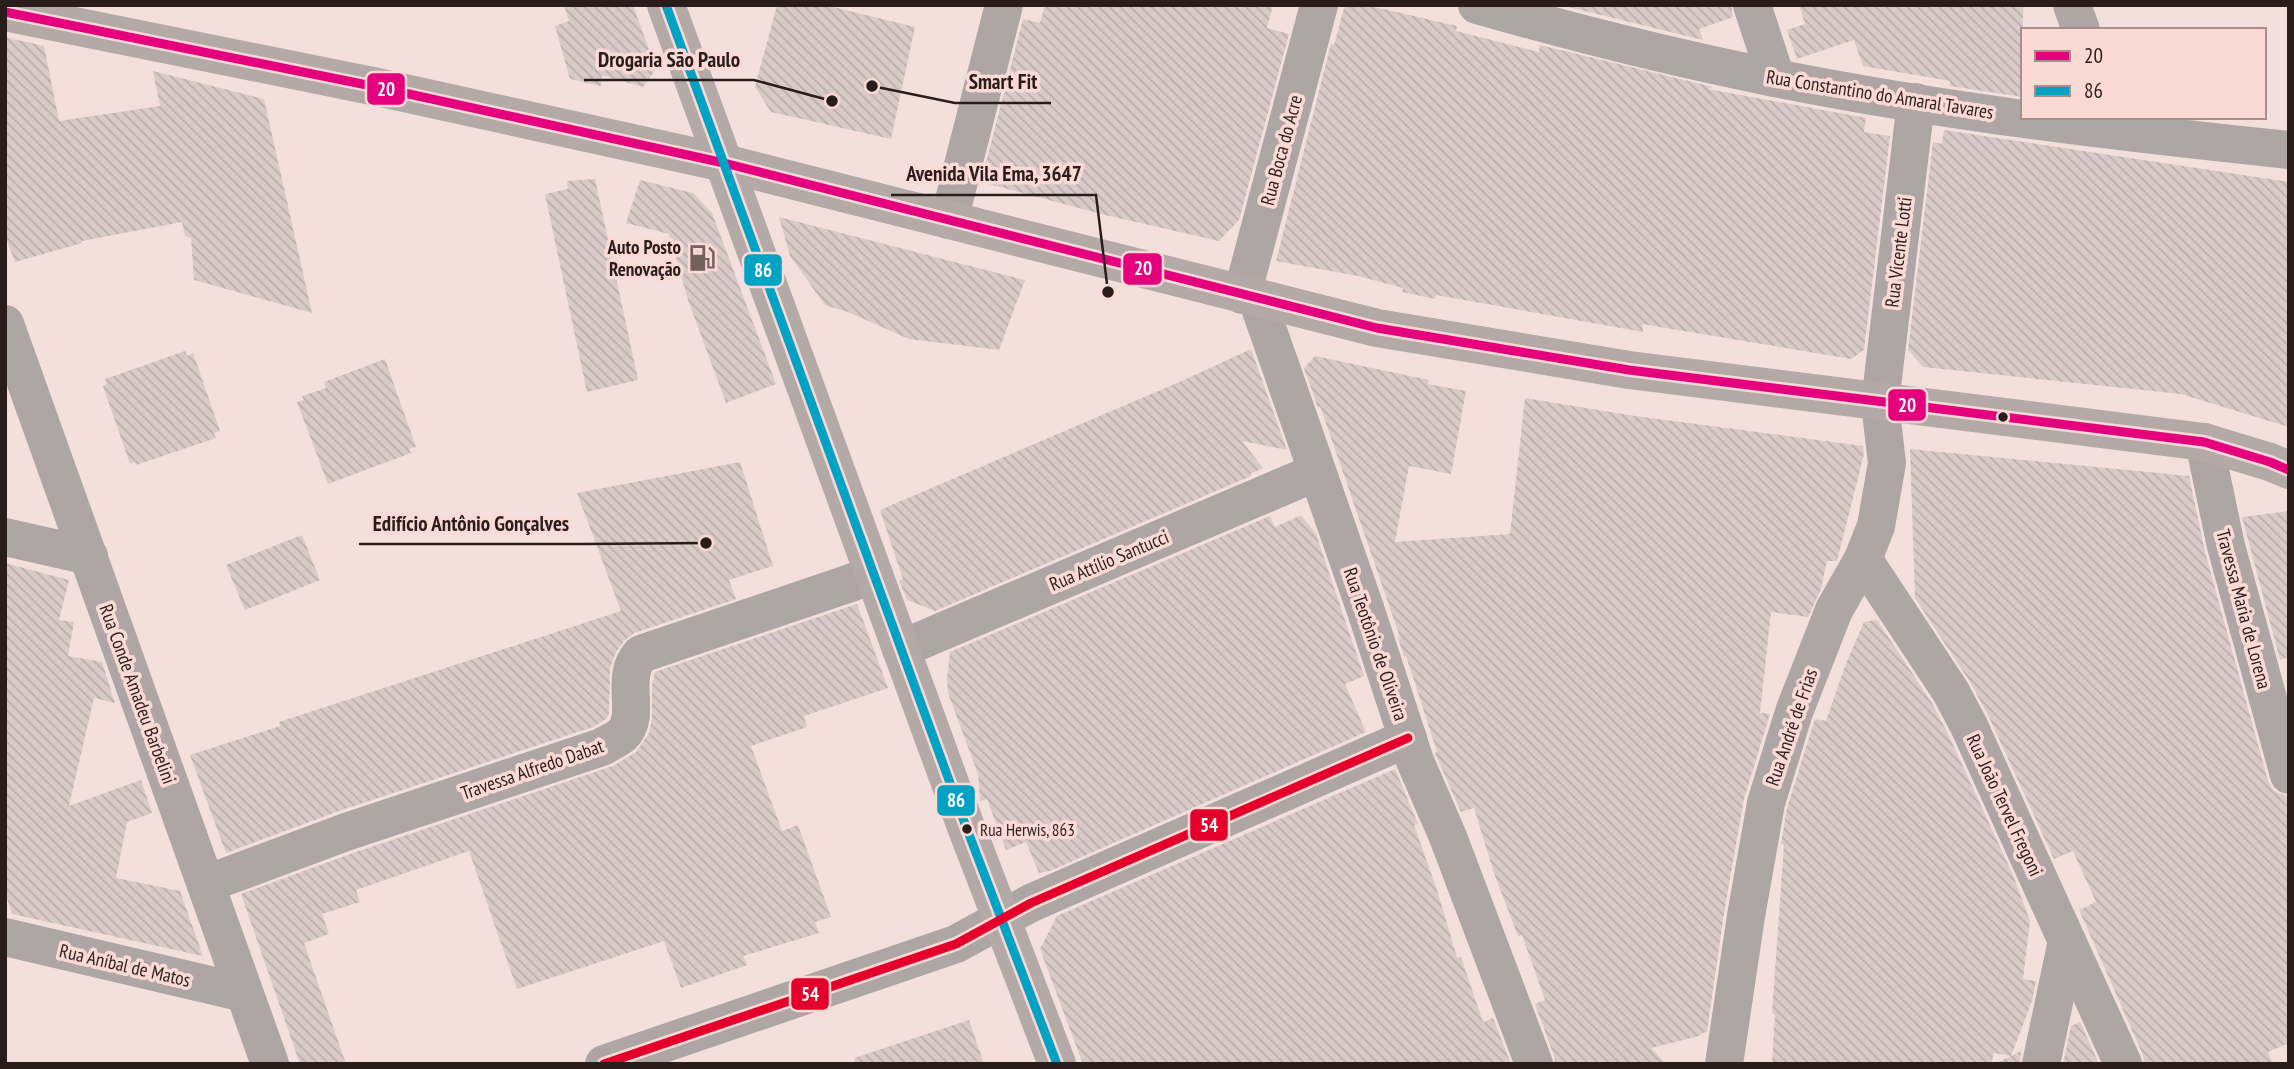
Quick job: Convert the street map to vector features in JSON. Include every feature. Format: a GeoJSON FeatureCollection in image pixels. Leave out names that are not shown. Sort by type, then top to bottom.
{"type":"FeatureCollection","features":[{"type":"Feature","properties":{"kind":"main road"},"geometry":{"type":"LineString","coordinates":[[666,5],[1056,1064]]}},
{"type":"Feature","properties":{"kind":"main road"},"geometry":{"type":"LineString","coordinates":[[5,12],[377,87],[724,163],[1377,328],[1629,370],[2204,442],[2289,470]]}},
{"type":"Feature","properties":{"kind":"street"},"geometry":{"type":"LineString","coordinates":[[949,220],[1004,5]]}},
{"type":"Feature","properties":{"kind":"street","name":"Rua Boca do Acre"},"geometry":{"type":"LineString","coordinates":[[1250,297],[1319,5]]}},
{"type":"Feature","properties":{"kind":"street","name":"Rua Constantino do Amaral Tavares"},"geometry":{"type":"LineString","coordinates":[[1477,5],[1601,40],[1776,78],[1916,102],[2021,114]]}},
{"type":"Feature","properties":{"kind":"street"},"geometry":{"type":"LineString","coordinates":[[1752,5],[1776,78]]}},
{"type":"Feature","properties":{"kind":"street"},"geometry":{"type":"LineString","coordinates":[[2072,5],[2080,28]]}},
{"type":"Feature","properties":{"kind":"street","name":"Rua Vicente Lotti"},"geometry":{"type":"LineString","coordinates":[[1880,403],[1916,102]]}},
{"type":"Feature","properties":{"kind":"street","name":"Rua Constantino do Amaral Tavares"},"geometry":{"type":"LineString","coordinates":[[2068,119],[2289,150]]}},
{"type":"Feature","properties":{"kind":"street","name":"Rua Teotônio de Oliveira"},"geometry":{"type":"LineString","coordinates":[[1250,297],[1317,472],[1408,738],[1534,1064]]}},
{"type":"Feature","properties":{"kind":"street","name":"Rua Conde Amadeu Barbelini"},"geometry":{"type":"LineString","coordinates":[[5,324],[270,1064]]}},
{"type":"Feature","properties":{"kind":"street","name":"Rua André de Frias"},"geometry":{"type":"LineString","coordinates":[[1724,1064],[1766,803],[1794,712],[1833,610],[1863,559],[1876,526],[1887,463],[1880,403]]}},
{"type":"Feature","properties":{"kind":"street","name":"Travessa Maria de Lorena"},"geometry":{"type":"LineString","coordinates":[[2204,442],[2226,545],[2289,775]]}},
{"type":"Feature","properties":{"kind":"street","name":"Rua Attílio Santucci"},"geometry":{"type":"LineString","coordinates":[[901,649],[1317,472]]}},
{"type":"Feature","properties":{"kind":"street"},"geometry":{"type":"LineString","coordinates":[[5,537],[89,556]]}},
{"type":"Feature","properties":{"kind":"street","name":"Rua João Tervel Fregoni"},"geometry":{"type":"LineString","coordinates":[[1863,559],[1951,692],[2123,1064]]}},
{"type":"Feature","properties":{"kind":"street","name":"Travessa Alfredo Dabat"},"geometry":{"type":"LineString","coordinates":[[206,884],[346,832],[602,747],[621,736],[629,723],[630,671],[641,654],[874,575]]}},
{"type":"Feature","properties":{"kind":"street"},"geometry":{"type":"LineString","coordinates":[[604,1064],[956,943],[1031,903],[1408,738]]}},
{"type":"Feature","properties":{"kind":"street","name":"Rua Aníbal de Matos"},"geometry":{"type":"LineString","coordinates":[[5,937],[244,993]]}},
{"type":"Feature","properties":{"kind":"street"},"geometry":{"type":"LineString","coordinates":[[2041,1064],[2067,941]]}},
{"type":"Feature","properties":{"kind":"building"},"geometry":{"type":"Polygon","coordinates":[[[564,5],[633,5],[656,69],[643,87],[602,75],[601,86],[570,79],[555,26],[569,21],[564,5]]]}},
{"type":"Feature","properties":{"kind":"building"},"geometry":{"type":"Polygon","coordinates":[[[777,5],[825,5],[915,27],[891,139],[771,112],[755,87],[777,5]]]}},
{"type":"Feature","properties":{"kind":"building"},"geometry":{"type":"Polygon","coordinates":[[[1045,5],[1273,5],[1267,28],[1289,34],[1239,220],[1219,241],[1105,215],[981,182],[1023,19],[1040,23],[1045,5]]]}},
{"type":"Feature","properties":{"kind":"building"},"geometry":{"type":"Polygon","coordinates":[[[1345,5],[1366,5],[1457,26],[1456,31],[1539,52],[1540,45],[1713,87],[1708,89],[1866,118],[1864,132],[1890,136],[1864,350],[1851,359],[1642,324],[1643,332],[1436,295],[1435,299],[1402,292],[1403,288],[1358,276],[1276,261],[1331,44],[1334,45],[1345,5]]]}},
{"type":"Feature","properties":{"kind":"building"},"geometry":{"type":"Polygon","coordinates":[[[1560,5],[1731,5],[1733,17],[1699,29],[1703,40],[1560,5]]]}},
{"type":"Feature","properties":{"kind":"building"},"geometry":{"type":"Polygon","coordinates":[[[1799,5],[2023,5],[2021,97],[1950,86],[1950,81],[1863,66],[1854,40],[1797,59],[1787,30],[1805,24],[1799,5]]]}},
{"type":"Feature","properties":{"kind":"building"},"geometry":{"type":"Polygon","coordinates":[[[5,37],[44,46],[59,121],[160,106],[153,71],[264,99],[312,313],[194,280],[191,238],[185,236],[182,222],[82,241],[15,262],[5,236],[5,37]]]}},
{"type":"Feature","properties":{"kind":"building"},"geometry":{"type":"Polygon","coordinates":[[[1944,130],[2289,182],[2289,427],[2181,394],[1923,367],[1908,350],[1933,142],[1942,144],[1944,130]]]}},
{"type":"Feature","properties":{"kind":"building"},"geometry":{"type":"Polygon","coordinates":[[[595,179],[638,380],[587,392],[545,194],[568,189],[567,181],[595,179]]]}},
{"type":"Feature","properties":{"kind":"building"},"geometry":{"type":"Polygon","coordinates":[[[640,180],[693,193],[712,213],[776,384],[726,403],[689,303],[669,234],[626,223],[640,180]]]}},
{"type":"Feature","properties":{"kind":"building"},"geometry":{"type":"Polygon","coordinates":[[[779,217],[1025,280],[999,350],[909,339],[848,312],[825,305],[790,256],[779,217]]]}},
{"type":"Feature","properties":{"kind":"building"},"geometry":{"type":"Polygon","coordinates":[[[1251,349],[1287,450],[1242,441],[1263,468],[1250,474],[1251,476],[935,611],[907,600],[899,580],[903,579],[880,510],[1251,349]]]}},
{"type":"Feature","properties":{"kind":"building"},"geometry":{"type":"Polygon","coordinates":[[[185,351],[187,356],[193,353],[220,431],[214,433],[216,438],[136,465],[135,462],[130,464],[103,386],[107,384],[105,379],[185,351]]]}},
{"type":"Feature","properties":{"kind":"building"},"geometry":{"type":"Polygon","coordinates":[[[1315,356],[1429,380],[1428,384],[1466,391],[1451,474],[1409,466],[1395,542],[1510,534],[1525,398],[1635,416],[1863,446],[1864,454],[1837,561],[1827,561],[1821,589],[1808,617],[1771,612],[1760,713],[1770,714],[1744,799],[1707,1031],[1699,1036],[1651,1048],[1666,1064],[1555,1064],[1535,1004],[1545,1000],[1522,935],[1518,936],[1494,873],[1474,808],[1461,812],[1435,753],[1437,752],[1411,671],[1397,635],[1401,640],[1320,406],[1318,408],[1304,368],[1315,356]]]}},
{"type":"Feature","properties":{"kind":"building"},"geometry":{"type":"Polygon","coordinates":[[[385,359],[416,447],[409,449],[411,453],[328,484],[297,402],[304,400],[302,396],[326,388],[324,382],[385,359]]]}},
{"type":"Feature","properties":{"kind":"building"},"geometry":{"type":"Polygon","coordinates":[[[1910,449],[2189,476],[2205,552],[2268,781],[2274,791],[2286,796],[2289,806],[2289,1043],[2268,1052],[2273,1064],[2144,1064],[2143,1055],[2079,910],[2096,902],[2073,851],[2054,859],[1989,717],[1970,682],[1915,598],[1910,449]]]}},
{"type":"Feature","properties":{"kind":"building"},"geometry":{"type":"Polygon","coordinates":[[[740,462],[773,566],[729,580],[736,599],[634,633],[624,641],[610,668],[609,714],[606,719],[593,727],[339,811],[226,853],[190,755],[280,726],[279,722],[621,611],[577,493],[740,462]]]}},
{"type":"Feature","properties":{"kind":"building"},"geometry":{"type":"Polygon","coordinates":[[[2289,511],[2289,657],[2280,660],[2242,517],[2289,511]]]}},
{"type":"Feature","properties":{"kind":"building"},"geometry":{"type":"Polygon","coordinates":[[[1301,515],[1316,534],[1364,676],[1345,684],[1366,732],[1050,871],[1039,873],[1026,842],[1006,850],[987,799],[980,801],[978,774],[948,693],[950,652],[1270,516],[1275,527],[1301,515]]]}},
{"type":"Feature","properties":{"kind":"building"},"geometry":{"type":"Polygon","coordinates":[[[302,535],[320,580],[245,610],[226,565],[302,535]]]}},
{"type":"Feature","properties":{"kind":"building"},"geometry":{"type":"Polygon","coordinates":[[[5,563],[69,580],[59,620],[74,622],[68,656],[102,662],[115,703],[94,698],[69,806],[141,780],[152,813],[127,822],[116,878],[180,891],[203,956],[12,914],[5,892],[5,563]]]}},
{"type":"Feature","properties":{"kind":"building"},"geometry":{"type":"Polygon","coordinates":[[[857,604],[888,688],[804,716],[807,727],[751,746],[782,831],[798,825],[831,917],[815,922],[819,933],[743,956],[747,965],[681,988],[664,941],[517,989],[469,851],[356,890],[360,902],[322,914],[329,934],[304,943],[346,1064],[300,1064],[241,894],[353,853],[613,766],[636,752],[649,733],[655,672],[857,604]]]}},
{"type":"Feature","properties":{"kind":"building"},"geometry":{"type":"Polygon","coordinates":[[[1877,620],[1932,703],[1949,736],[2013,875],[2030,921],[2023,979],[2036,981],[2032,1001],[2011,1056],[1994,1053],[1991,1064],[1772,1064],[1775,1014],[1772,1013],[1784,845],[1781,844],[1787,808],[1815,719],[1826,721],[1864,622],[1877,620]]]}},
{"type":"Feature","properties":{"kind":"building"},"geometry":{"type":"Polygon","coordinates":[[[1395,769],[1418,824],[1414,825],[1457,958],[1461,957],[1483,1022],[1493,1018],[1511,1064],[1083,1064],[1040,949],[1057,916],[1395,769]]]}},
{"type":"Feature","properties":{"kind":"building"},"geometry":{"type":"Polygon","coordinates":[[[969,1020],[984,1064],[855,1064],[854,1058],[969,1020]]]}},
{"type":"Feature","properties":{"kind":"building"},"geometry":{"type":"Polygon","coordinates":[[[2080,1022],[2099,1064],[2063,1064],[2071,1026],[2080,1022]]]}},
{"type":"Feature","properties":{"kind":"building"},"geometry":{"type":"Polygon","coordinates":[[[2021,1051],[2020,1064],[1995,1064],[2021,1051]]]}},
{"type":"Feature","properties":{"kind":"transit line","name":"86"},"geometry":{"type":"LineString","coordinates":[[666,5],[965,824],[1057,1064]]}},
{"type":"Feature","properties":{"kind":"transit line","name":"20"},"geometry":{"type":"LineString","coordinates":[[5,12],[377,87],[724,163],[1377,328],[1629,370],[2204,442],[2289,470]]}},
{"type":"Feature","properties":{"kind":"transit line","name":"54"},"geometry":{"type":"LineString","coordinates":[[604,1064],[956,944],[1031,903],[1408,738]]}},
{"type":"Feature","properties":{"kind":"place","name":"Smart Fit"},"geometry":{"type":"Point","coordinates":[872,86]}},
{"type":"Feature","properties":{"kind":"place","name":"Drogaria São Paulo"},"geometry":{"type":"Point","coordinates":[832,101]}},
{"type":"Feature","properties":{"kind":"place","name":"Auto Posto Renovação"},"geometry":{"type":"Point","coordinates":[702,258]}},
{"type":"Feature","properties":{"kind":"place","name":"Avenida Vila Ema, 3647"},"geometry":{"type":"Point","coordinates":[1108,292]}},
{"type":"Feature","properties":{"kind":"place","name":"Edifício Antônio Gonçalves"},"geometry":{"type":"Point","coordinates":[706,543]}},
{"type":"Feature","properties":{"kind":"place","name":"Rua Herwis, 863"},"geometry":{"type":"Point","coordinates":[967,829]}}]}
